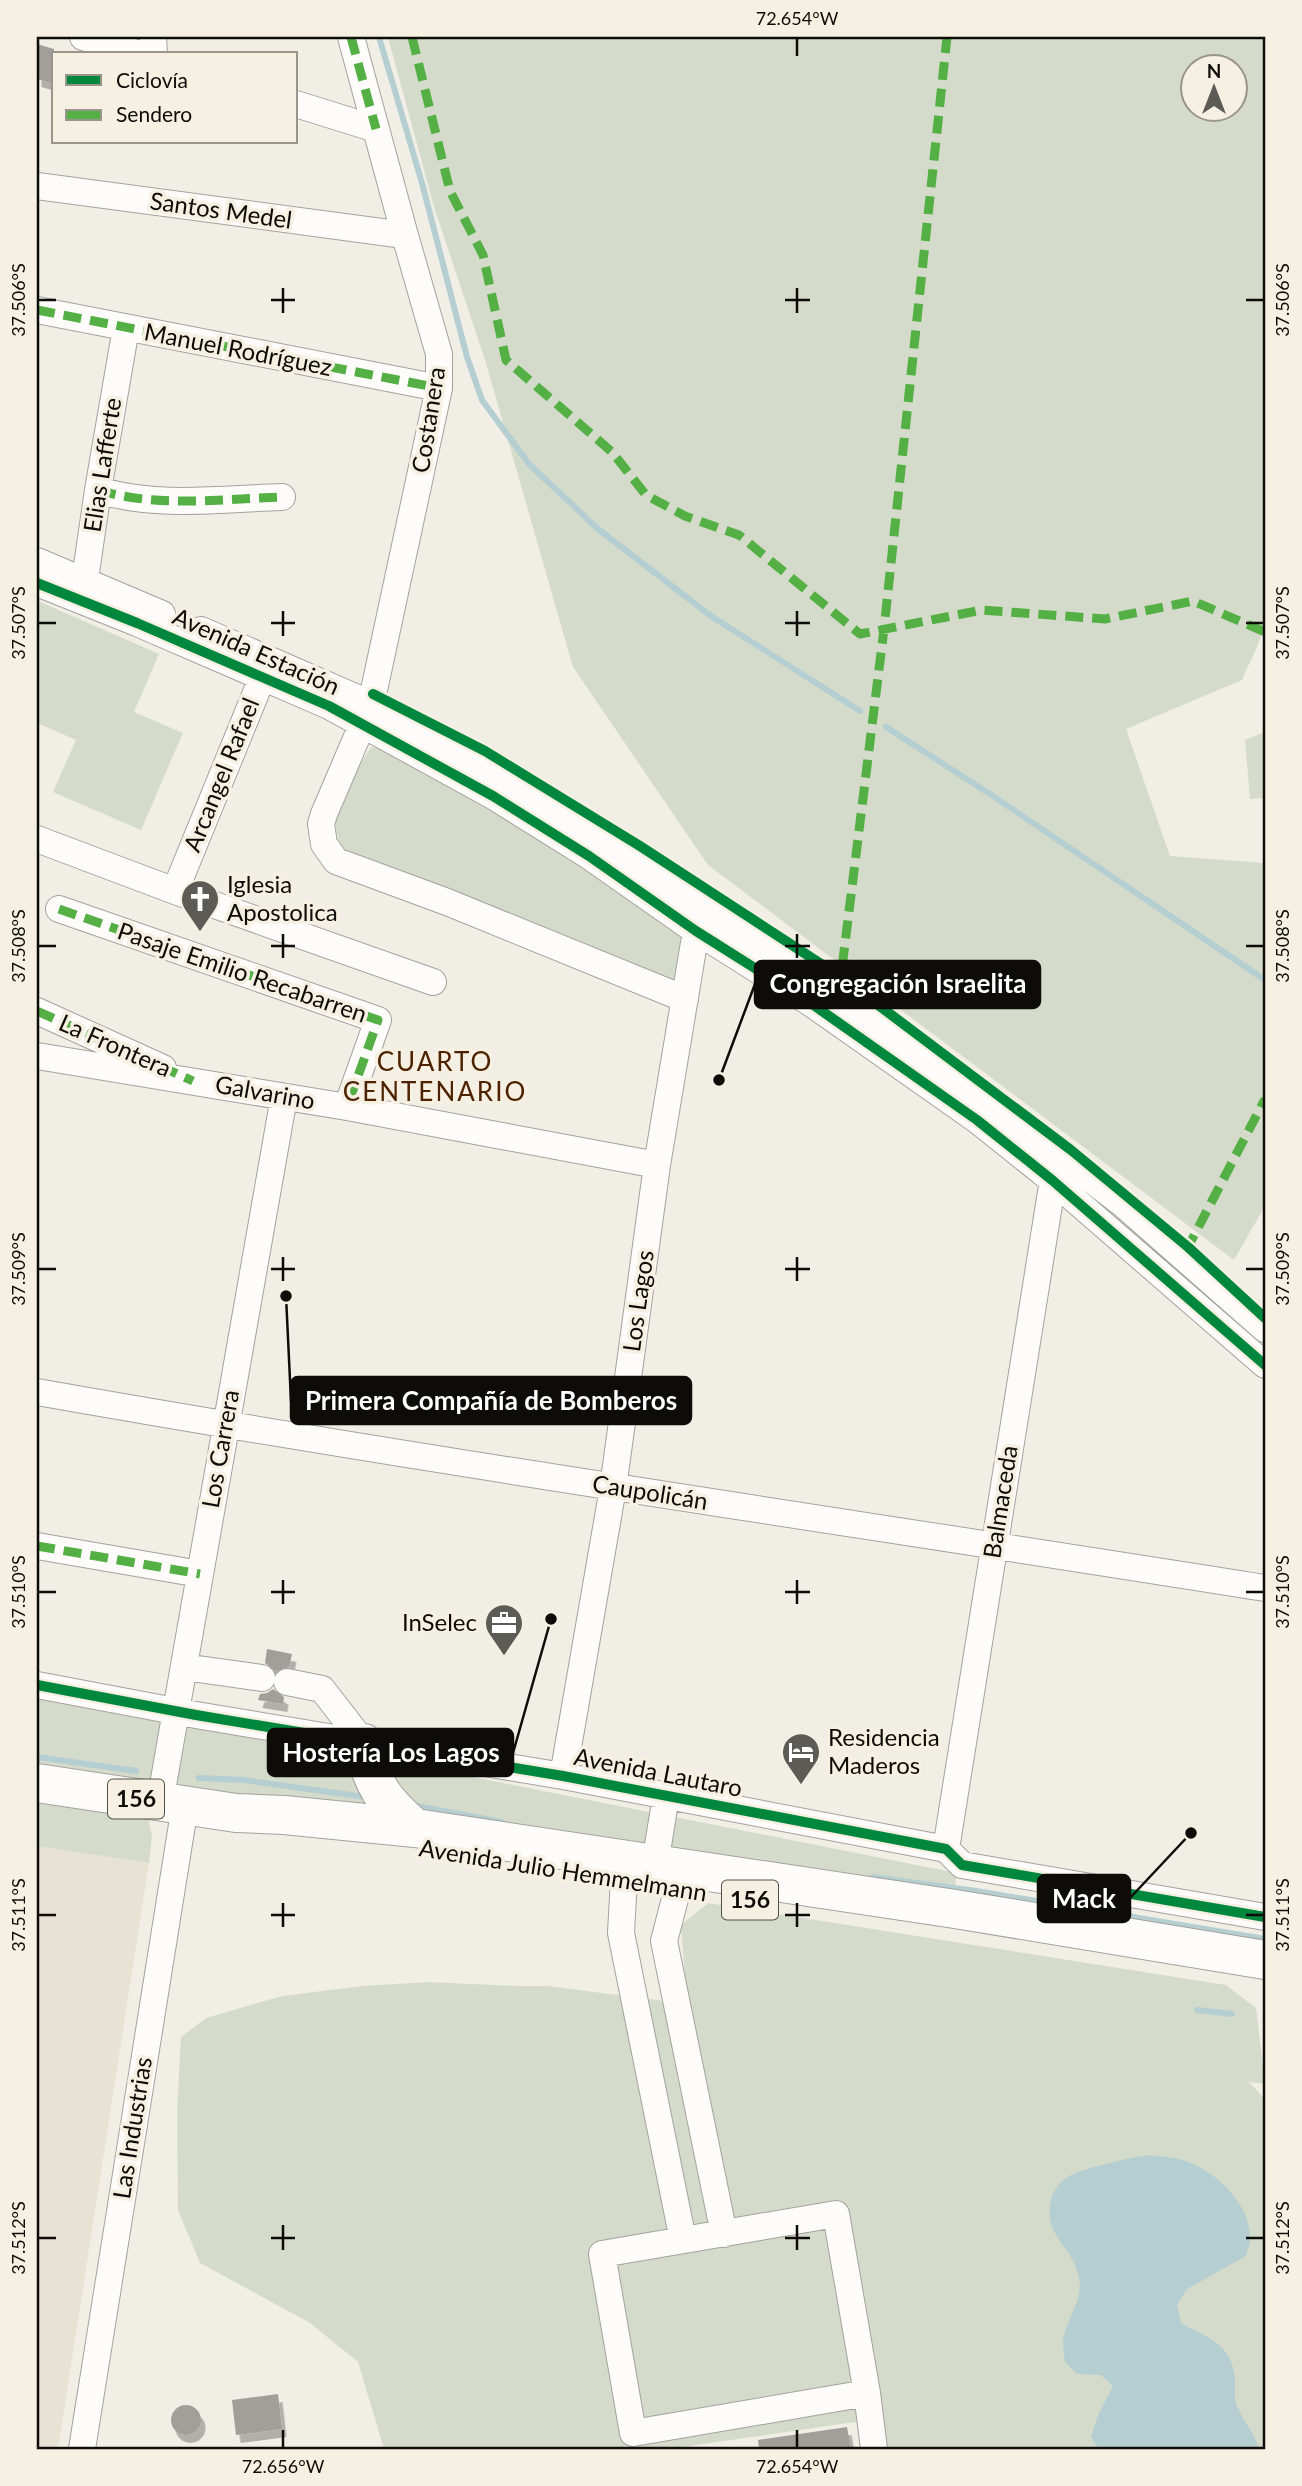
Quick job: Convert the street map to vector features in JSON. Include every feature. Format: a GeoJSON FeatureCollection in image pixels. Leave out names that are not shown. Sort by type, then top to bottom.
{"type":"FeatureCollection","features":[{"type":"Feature","properties":{"kind":"highway"},"geometry":{"type":"LineString","coordinates":[[364,1743],[368,1766],[377,1790],[391,1807],[415,1828]]}},
{"type":"Feature","properties":{"kind":"highway","name":"Avenida Julio Hemmelmann"},"geometry":{"type":"LineString","coordinates":[[37,1783],[236,1813],[415,1828],[1265,1981]]}},
{"type":"Feature","properties":{"kind":"highway","name":"Avenida Julio Hemmelmann"},"geometry":{"type":"LineString","coordinates":[[236,1813],[283,1830],[968,1911],[1265,1960]]}},
{"type":"Feature","properties":{"kind":"street"},"geometry":{"type":"LineString","coordinates":[[83,37],[133,52]]}},
{"type":"Feature","properties":{"kind":"street","name":"Costanera"},"geometry":{"type":"LineString","coordinates":[[351,37],[439,354],[439,388],[367,715],[321,824],[324,845],[336,861],[447,902],[685,999]]}},
{"type":"Feature","properties":{"kind":"street"},"geometry":{"type":"LineString","coordinates":[[298,105],[376,129]]}},
{"type":"Feature","properties":{"kind":"street","name":"Santos Medel"},"geometry":{"type":"LineString","coordinates":[[37,186],[404,235]]}},
{"type":"Feature","properties":{"kind":"street","name":"Manuel Rodríguez"},"geometry":{"type":"LineString","coordinates":[[37,310],[439,388]]}},
{"type":"Feature","properties":{"kind":"street","name":"Elias Lafferte"},"geometry":{"type":"LineString","coordinates":[[83,592],[126,328]]}},
{"type":"Feature","properties":{"kind":"street"},"geometry":{"type":"LineString","coordinates":[[98,490],[121,497],[169,501],[282,497]]}},
{"type":"Feature","properties":{"kind":"street","name":"Avenida Estación"},"geometry":{"type":"LineString","coordinates":[[37,568],[83,592],[266,668],[508,777],[603,836],[701,920],[839,992],[940,1063],[1055,1168],[1167,1279],[1265,1365]]}},
{"type":"Feature","properties":{"kind":"street","name":"Arcangel Rafael"},"geometry":{"type":"LineString","coordinates":[[175,891],[266,668]]}},
{"type":"Feature","properties":{"kind":"street"},"geometry":{"type":"LineString","coordinates":[[37,839],[433,982]]}},
{"type":"Feature","properties":{"kind":"street","name":"Pasaje Emilio Recabarren"},"geometry":{"type":"LineString","coordinates":[[59,909],[377,1020],[347,1107]]}},
{"type":"Feature","properties":{"kind":"street","name":"Los Lagos"},"geometry":{"type":"LineString","coordinates":[[563,1776],[613,1488],[657,1165],[701,920]]}},
{"type":"Feature","properties":{"kind":"street","name":"La Frontera"},"geometry":{"type":"LineString","coordinates":[[37,1011],[193,1082]]}},
{"type":"Feature","properties":{"kind":"street","name":"Galvarino"},"geometry":{"type":"LineString","coordinates":[[37,1056],[347,1107],[657,1165]]}},
{"type":"Feature","properties":{"kind":"street","name":"Los Carrera"},"geometry":{"type":"LineString","coordinates":[[172,1804],[176,1711],[284,1097]]}},
{"type":"Feature","properties":{"kind":"street","name":"Avenida Estación"},"geometry":{"type":"LineString","coordinates":[[1055,1168],[1124,1205],[1265,1329]]}},
{"type":"Feature","properties":{"kind":"street","name":"Balmaceda"},"geometry":{"type":"LineString","coordinates":[[946,1849],[1055,1168]]}},
{"type":"Feature","properties":{"kind":"street"},"geometry":{"type":"LineString","coordinates":[[1167,1279],[1183,1256]]}},
{"type":"Feature","properties":{"kind":"street","name":"Caupolicán"},"geometry":{"type":"LineString","coordinates":[[37,1392],[613,1488],[1265,1588]]}},
{"type":"Feature","properties":{"kind":"street"},"geometry":{"type":"LineString","coordinates":[[37,1546],[200,1574]]}},
{"type":"Feature","properties":{"kind":"street"},"geometry":{"type":"LineString","coordinates":[[184,1667],[322,1689],[364,1743]]}},
{"type":"Feature","properties":{"kind":"street","name":"Avenida Lautaro"},"geometry":{"type":"LineString","coordinates":[[37,1685],[563,1776],[946,1849],[962,1865],[1265,1917]]}},
{"type":"Feature","properties":{"kind":"street"},"geometry":{"type":"LineString","coordinates":[[666,1796],[653,1872],[621,1933],[683,2240]]}},
{"type":"Feature","properties":{"kind":"street","name":"Las Industrias"},"geometry":{"type":"LineString","coordinates":[[82,2449],[172,1804]]}},
{"type":"Feature","properties":{"kind":"street"},"geometry":{"type":"LineString","coordinates":[[653,1872],[664,1941],[724,2234]]}},
{"type":"Feature","properties":{"kind":"street"},"geometry":{"type":"LineString","coordinates":[[867,2393],[633,2433],[602,2254],[836,2214],[867,2393],[874,2449]]}},
{"type":"Feature","properties":{"kind":"shaded area"},"geometry":{"type":"Polygon","coordinates":[[[37,1846],[149,1863],[58,2449],[37,2449],[37,1846]]]}},
{"type":"Feature","properties":{"kind":"green space"},"geometry":{"type":"Polygon","coordinates":[[[388,37],[1265,37],[1264,626],[1242,680],[1126,729],[1170,856],[1265,863],[1265,1206],[1234,1260],[708,865],[573,667],[485,360],[434,207],[388,37]]]}},
{"type":"Feature","properties":{"kind":"green space"},"geometry":{"type":"Polygon","coordinates":[[[38,601],[159,654],[134,712],[183,733],[141,830],[53,792],[76,740],[37,723],[38,601]]]}},
{"type":"Feature","properties":{"kind":"green space"},"geometry":{"type":"Polygon","coordinates":[[[1265,732],[1265,798],[1250,799],[1245,740],[1265,732]]]}},
{"type":"Feature","properties":{"kind":"green space"},"geometry":{"type":"Polygon","coordinates":[[[371,747],[393,751],[463,789],[676,923],[682,938],[677,991],[344,850],[338,836],[337,809],[348,784],[371,747]]]}},
{"type":"Feature","properties":{"kind":"green space"},"geometry":{"type":"Polygon","coordinates":[[[37,1694],[206,1724],[957,1873],[952,1904],[37,1763],[37,1694]]]}},
{"type":"Feature","properties":{"kind":"green space"},"geometry":{"type":"Polygon","coordinates":[[[37,1796],[147,1813],[152,1836],[149,1863],[37,1846],[37,1796]]]}},
{"type":"Feature","properties":{"kind":"green space"},"geometry":{"type":"Polygon","coordinates":[[[708,1903],[1226,1985],[1256,2008],[1265,2084],[1249,2082],[1265,2099],[1265,2449],[874,2449],[869,2420],[669,2449],[384,2449],[358,2362],[310,2323],[200,2263],[178,2210],[177,2110],[181,2037],[206,2018],[282,1996],[362,1986],[428,1982],[548,1986],[687,2004],[681,1925],[708,1903]]]}},
{"type":"Feature","properties":{"kind":"water"},"geometry":{"type":"Polygon","coordinates":[[[1150,2155],[1184,2160],[1199,2167],[1231,2192],[1245,2215],[1250,2240],[1246,2256],[1187,2289],[1177,2305],[1181,2323],[1217,2343],[1229,2357],[1235,2378],[1236,2403],[1259,2449],[1098,2449],[1091,2436],[1113,2386],[1101,2375],[1077,2374],[1065,2362],[1063,2338],[1080,2286],[1075,2264],[1051,2224],[1051,2202],[1056,2188],[1073,2174],[1150,2155]]]}},
{"type":"Feature","properties":{"kind":"building"},"geometry":{"type":"Polygon","coordinates":[[[37,44],[54,49],[54,52],[52,83],[37,79],[37,44]]]}},
{"type":"Feature","properties":{"kind":"building"},"geometry":{"type":"Polygon","coordinates":[[[267,1649],[292,1654],[289,1667],[276,1671],[265,1663],[267,1649]]]}},
{"type":"Feature","properties":{"kind":"building"},"geometry":{"type":"Polygon","coordinates":[[[273,1689],[284,1697],[283,1704],[258,1700],[260,1694],[273,1689]]]}},
{"type":"Feature","properties":{"kind":"building"},"geometry":{"type":"Polygon","coordinates":[[[278,2394],[282,2429],[236,2435],[232,2400],[278,2394]]]}},
{"type":"Feature","properties":{"kind":"building"},"geometry":{"type":"Polygon","coordinates":[[[186,2405],[197,2409],[201,2420],[197,2431],[186,2435],[175,2431],[171,2420],[175,2409],[186,2405]]]}},
{"type":"Feature","properties":{"kind":"building"},"geometry":{"type":"Polygon","coordinates":[[[847,2427],[851,2449],[759,2449],[758,2440],[847,2427]]]}},
{"type":"Feature","properties":{"kind":"waterway"},"geometry":{"type":"LineString","coordinates":[[379,37],[422,183],[467,357],[482,400],[529,464],[598,529],[711,616],[860,711]]}},
{"type":"Feature","properties":{"kind":"waterway"},"geometry":{"type":"LineString","coordinates":[[886,727],[1265,980]]}},
{"type":"Feature","properties":{"kind":"waterway"},"geometry":{"type":"LineString","coordinates":[[37,1757],[136,1771]]}},
{"type":"Feature","properties":{"kind":"waterway"},"geometry":{"type":"LineString","coordinates":[[199,1778],[244,1780],[365,1797]]}},
{"type":"Feature","properties":{"kind":"waterway"},"geometry":{"type":"LineString","coordinates":[[412,1805],[501,1822]]}},
{"type":"Feature","properties":{"kind":"waterway"},"geometry":{"type":"LineString","coordinates":[[873,1877],[976,1891],[1265,1939]]}},
{"type":"Feature","properties":{"kind":"waterway"},"geometry":{"type":"LineString","coordinates":[[1197,2010],[1232,2014]]}},
{"type":"Feature","properties":{"kind":"marked path"},"geometry":{"type":"LineString","coordinates":[[351,37],[376,129]]}},
{"type":"Feature","properties":{"kind":"marked path"},"geometry":{"type":"LineString","coordinates":[[412,37],[450,191],[483,255],[506,360],[612,452],[646,495],[685,516],[739,535],[860,634],[982,610],[1105,619],[1193,601],[1265,632]]}},
{"type":"Feature","properties":{"kind":"marked path"},"geometry":{"type":"LineString","coordinates":[[839,992],[884,629],[947,37]]}},
{"type":"Feature","properties":{"kind":"marked path"},"geometry":{"type":"LineString","coordinates":[[37,310],[439,388]]}},
{"type":"Feature","properties":{"kind":"marked path"},"geometry":{"type":"LineString","coordinates":[[98,490],[120,496],[166,501],[282,497]]}},
{"type":"Feature","properties":{"kind":"marked path"},"geometry":{"type":"LineString","coordinates":[[59,909],[378,1020],[347,1107]]}},
{"type":"Feature","properties":{"kind":"marked path"},"geometry":{"type":"LineString","coordinates":[[37,1011],[193,1081]]}},
{"type":"Feature","properties":{"kind":"marked path"},"geometry":{"type":"LineString","coordinates":[[1186,1251],[1265,1099]]}},
{"type":"Feature","properties":{"kind":"marked path"},"geometry":{"type":"LineString","coordinates":[[37,1546],[200,1574]]}},
{"type":"Feature","properties":{"kind":"cycle path"},"geometry":{"type":"LineString","coordinates":[[37,583],[329,706],[493,796],[589,856],[696,931],[812,1004],[977,1120],[1052,1180],[1265,1365]]}},
{"type":"Feature","properties":{"kind":"cycle path"},"geometry":{"type":"LineString","coordinates":[[373,694],[485,751],[640,846],[841,977],[1071,1150],[1188,1247],[1265,1318]]}},
{"type":"Feature","properties":{"kind":"cycle path"},"geometry":{"type":"LineString","coordinates":[[37,1685],[196,1715],[563,1776],[946,1849],[962,1865],[1265,1917]]}},
{"type":"Feature","properties":{"kind":"place","name":"Iglesia Apostolica"},"geometry":{"type":"Point","coordinates":[200,933]}},
{"type":"Feature","properties":{"kind":"place","name":"Congregación Israelita"},"geometry":{"type":"Point","coordinates":[719,1080]}},
{"type":"Feature","properties":{"kind":"place","name":"Primera Compañía de Bomberos"},"geometry":{"type":"Point","coordinates":[286,1296]}},
{"type":"Feature","properties":{"kind":"place","name":"Hostería Los Lagos"},"geometry":{"type":"Point","coordinates":[551,1619]}},
{"type":"Feature","properties":{"kind":"place","name":"InSelec"},"geometry":{"type":"Point","coordinates":[504,1657]}},
{"type":"Feature","properties":{"kind":"place","name":"Residencia Maderos"},"geometry":{"type":"Point","coordinates":[801,1786]}},
{"type":"Feature","properties":{"kind":"place","name":"Mack"},"geometry":{"type":"Point","coordinates":[1191,1833]}},
{"type":"Feature","properties":{"kind":"district","name":"CUARTO CENTENARIO"},"geometry":{"type":"Point","coordinates":[435,1077]}}]}
